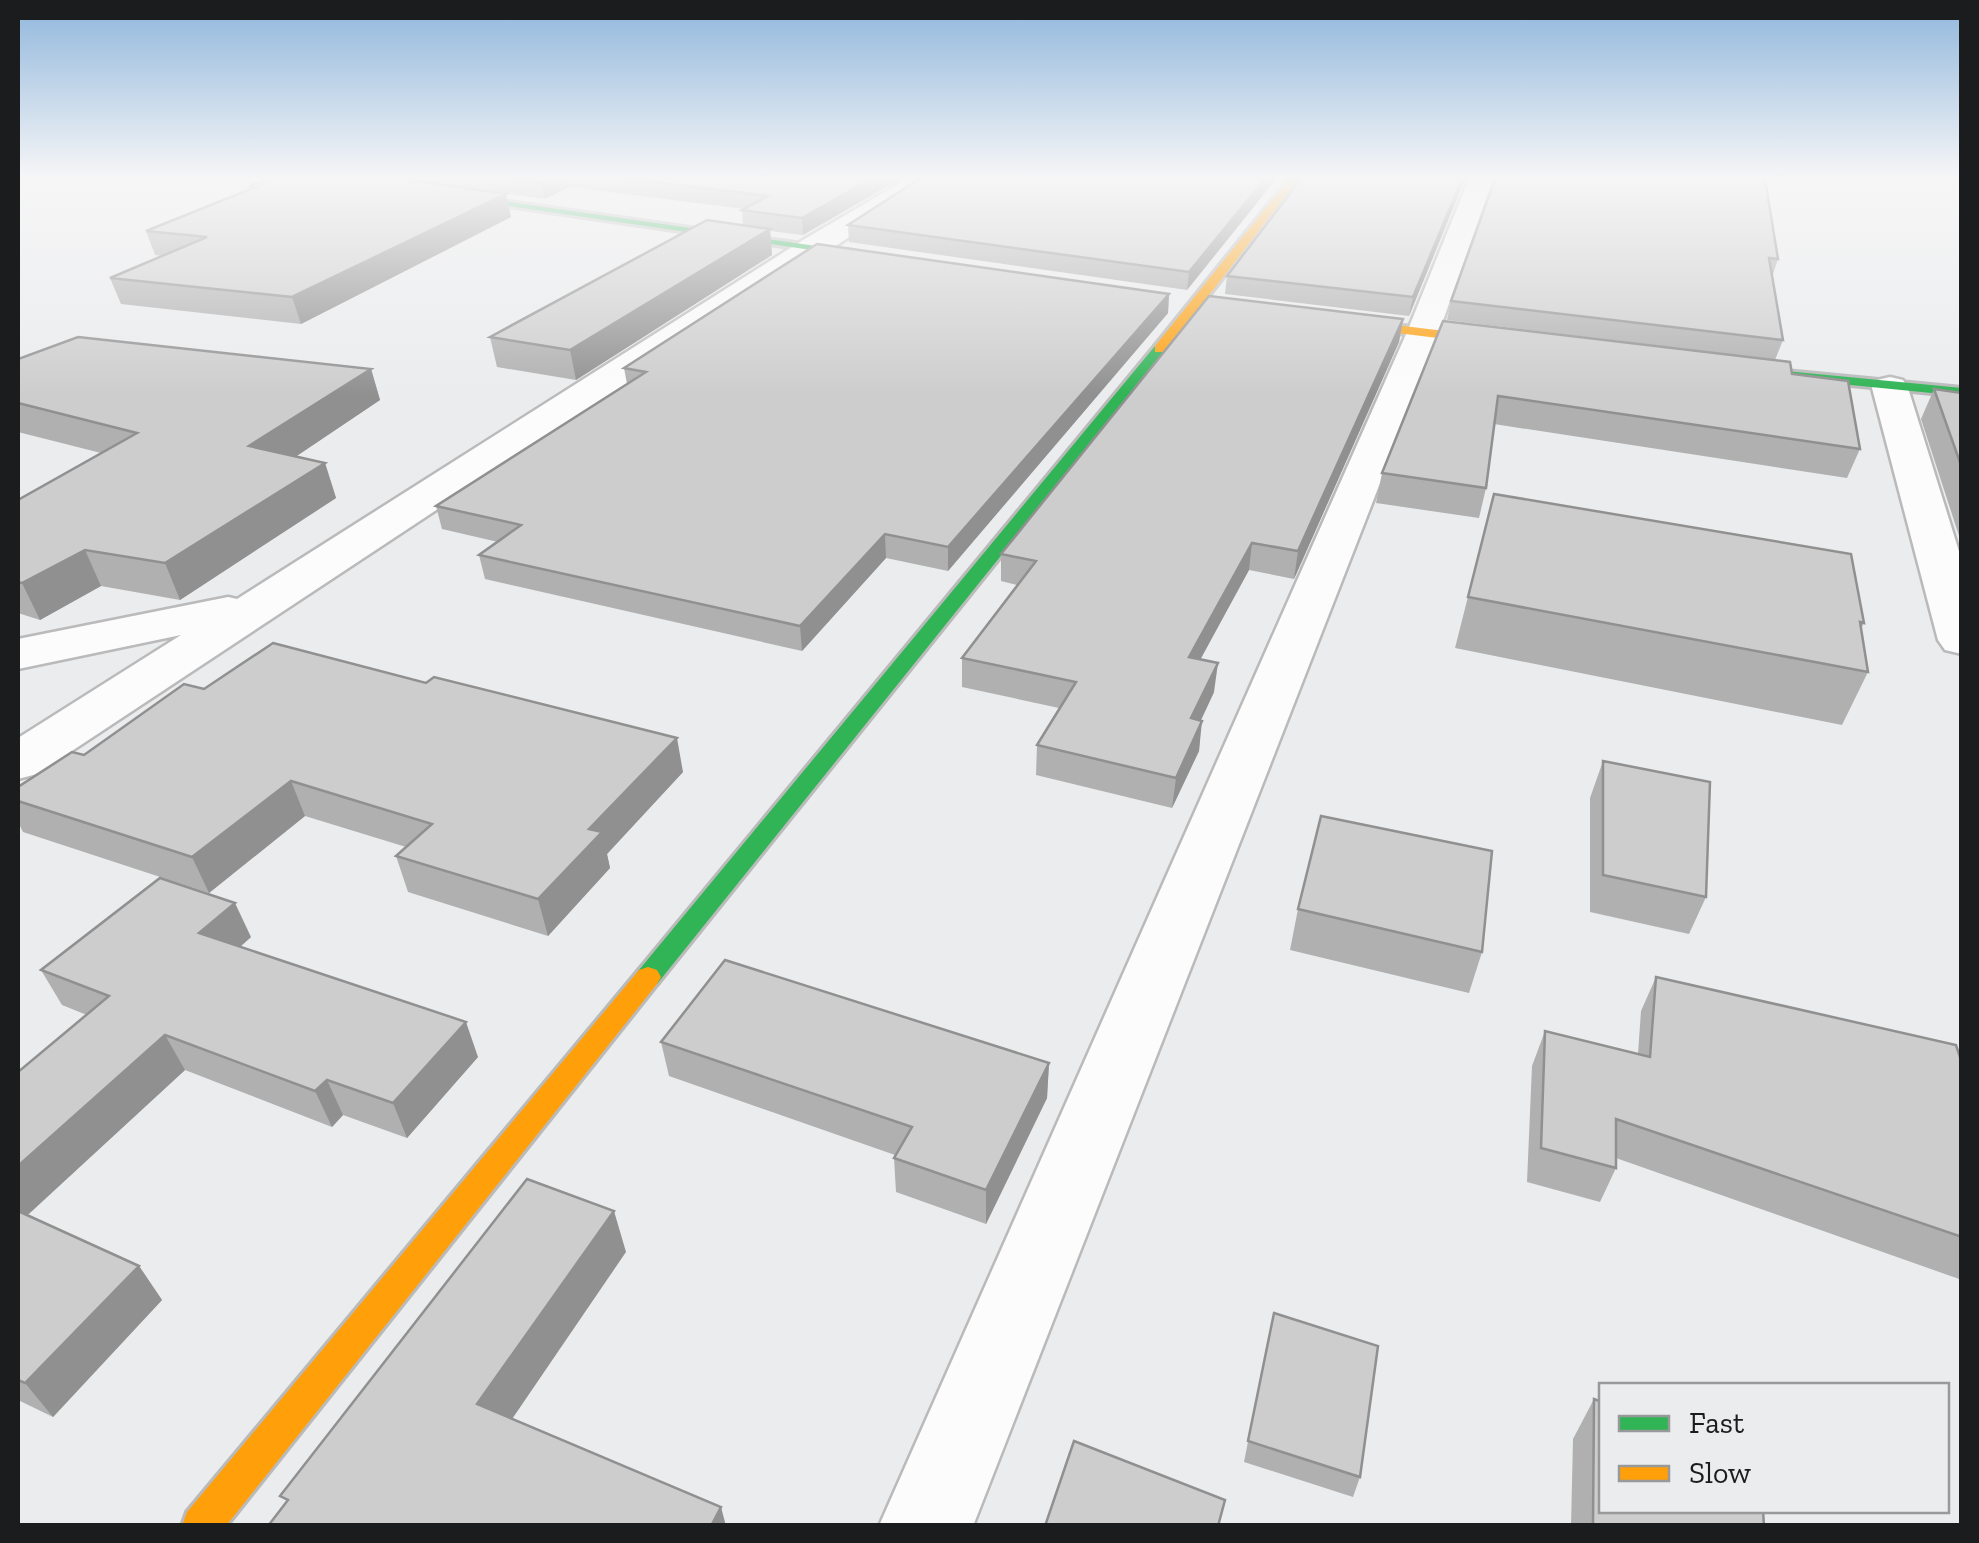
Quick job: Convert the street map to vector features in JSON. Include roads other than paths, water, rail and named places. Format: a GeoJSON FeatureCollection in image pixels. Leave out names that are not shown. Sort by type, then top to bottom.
{"type":"FeatureCollection","features":[{"type":"Feature","properties":{"kind":"street"},"geometry":{"type":"LineString","coordinates":[[18,762],[805,251]]}},
{"type":"Feature","properties":{"kind":"street"},"geometry":{"type":"LineString","coordinates":[[847,251],[909,260]]}},
{"type":"Feature","properties":{"kind":"street"},"geometry":{"type":"LineString","coordinates":[[202,1526],[1238,251]]}},
{"type":"Feature","properties":{"kind":"street"},"geometry":{"type":"LineString","coordinates":[[926,1526],[1454,251]]}},
{"type":"Feature","properties":{"kind":"street"},"geometry":{"type":"LineString","coordinates":[[1310,318],[1540,346]]}},
{"type":"Feature","properties":{"kind":"street"},"geometry":{"type":"LineString","coordinates":[[1754,372],[1962,392]]}},
{"type":"Feature","properties":{"kind":"street"},"geometry":{"type":"LineString","coordinates":[[1890,388],[1962,640]]}},
{"type":"Feature","properties":{"kind":"street"},"geometry":{"type":"LineString","coordinates":[[18,654],[260,605]]}}]}
